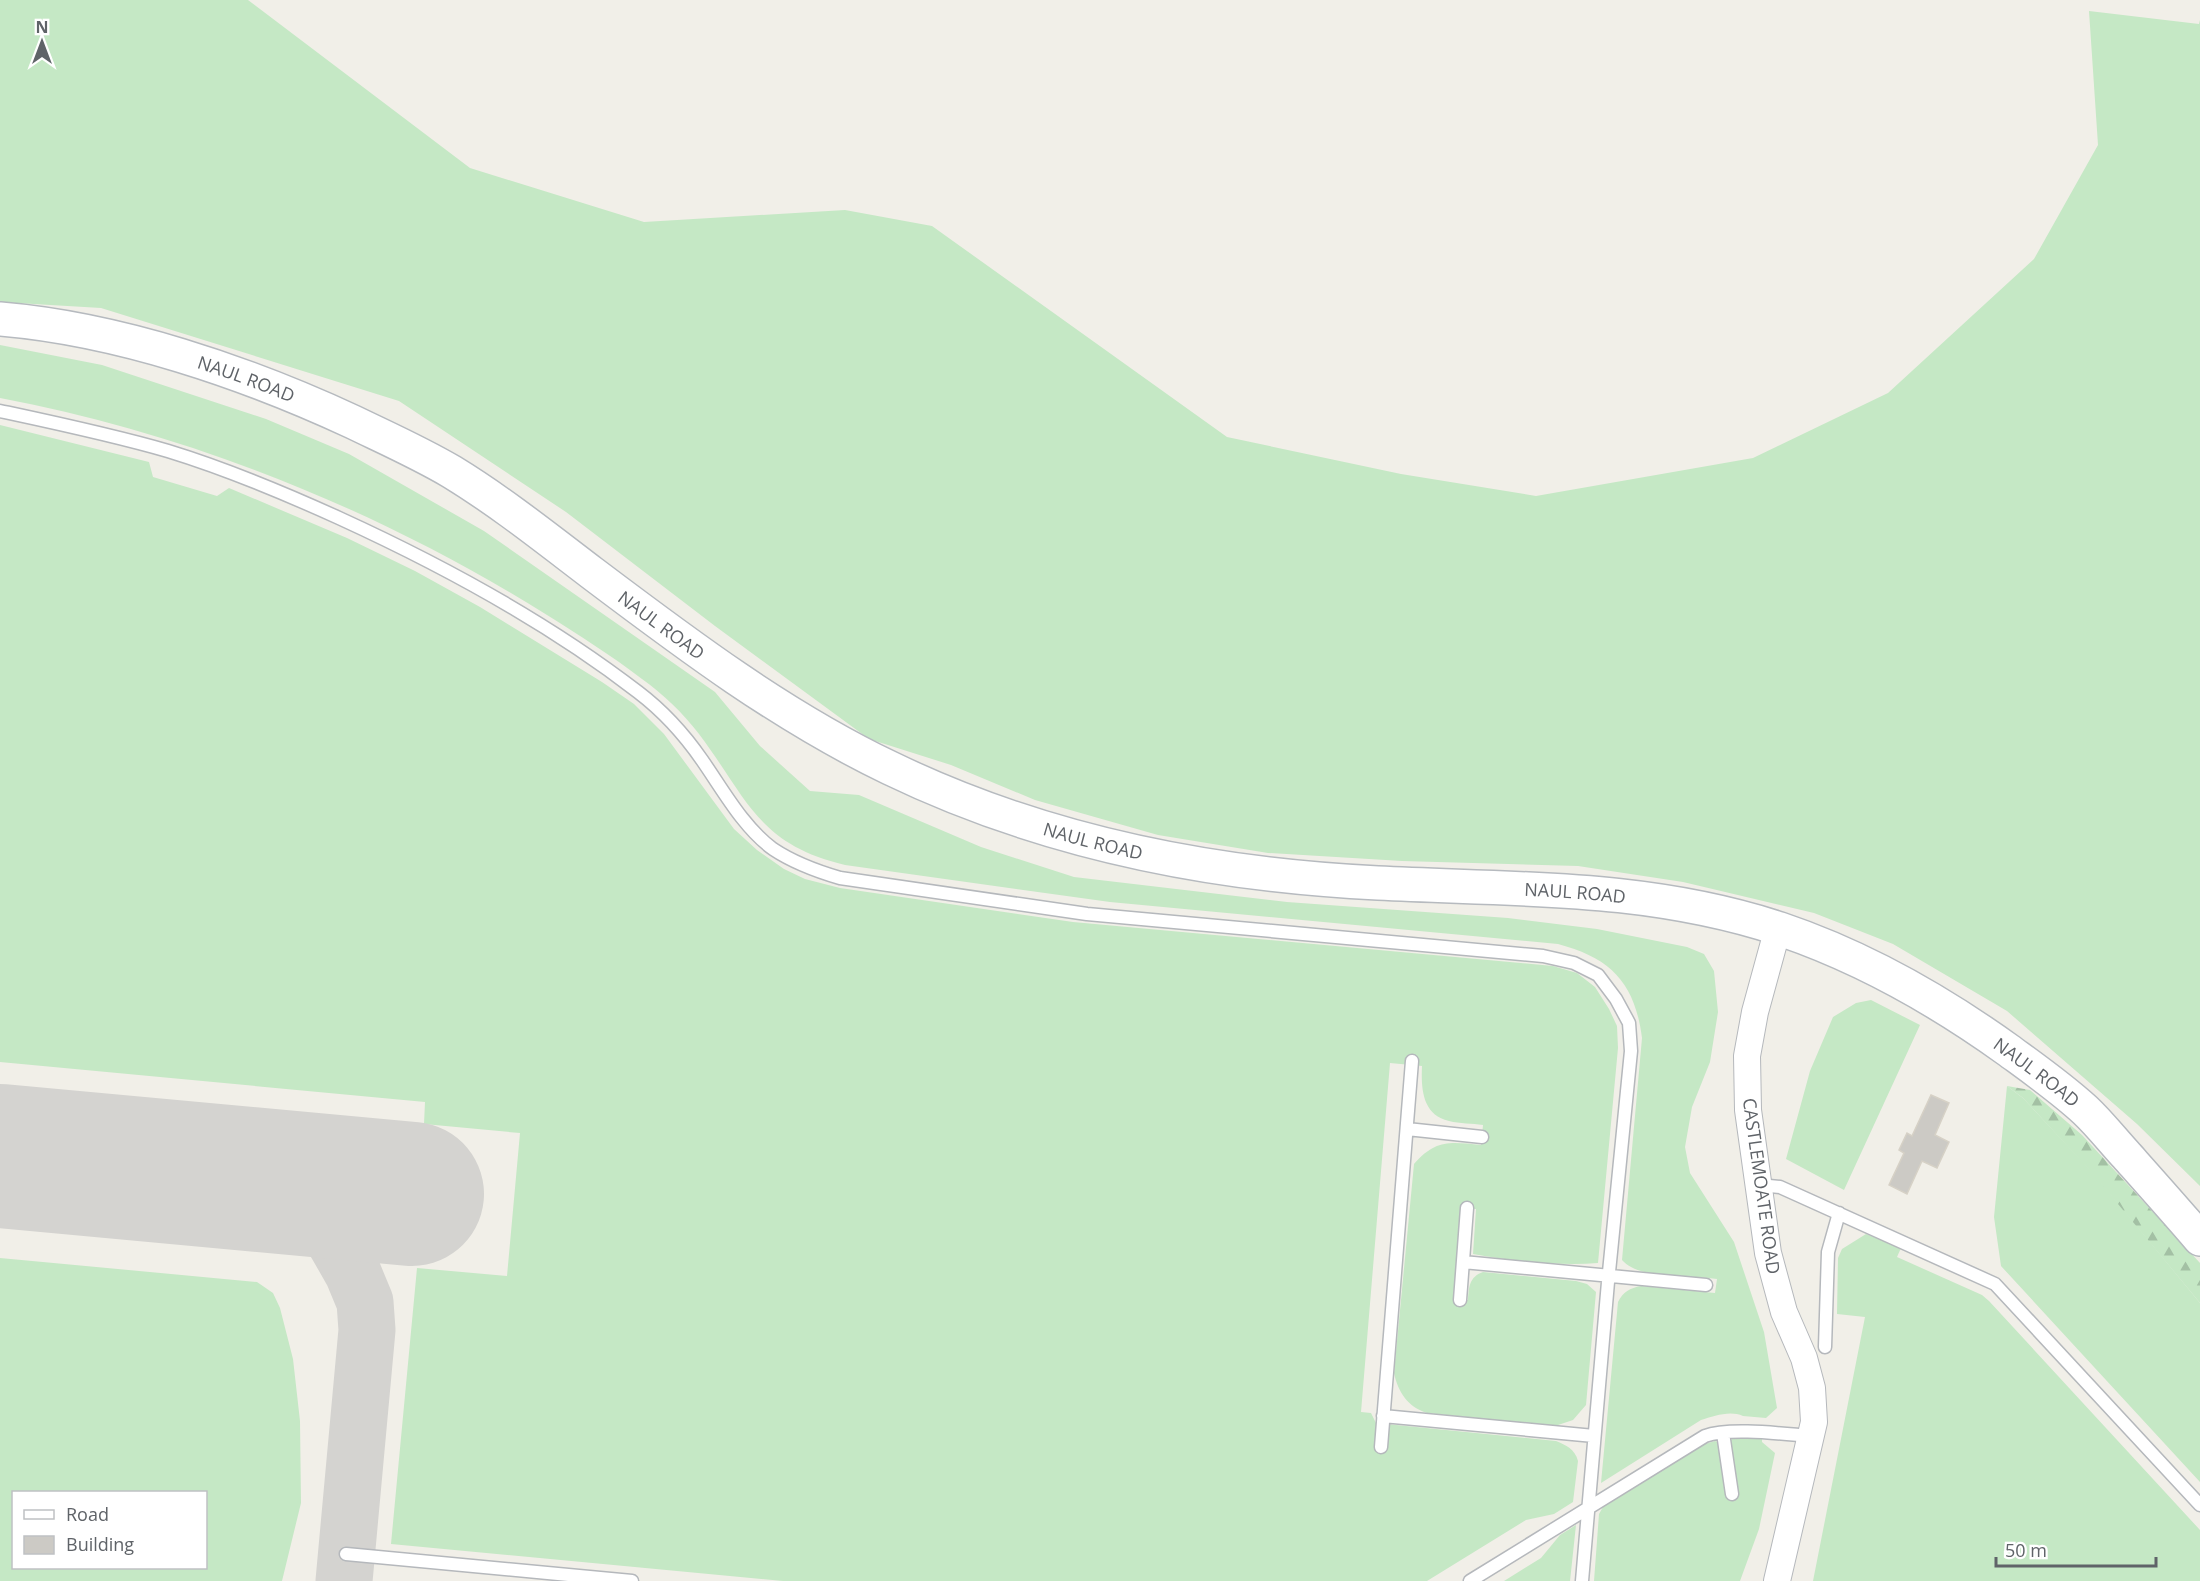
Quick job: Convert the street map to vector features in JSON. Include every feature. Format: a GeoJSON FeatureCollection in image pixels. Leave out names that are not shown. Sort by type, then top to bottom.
{"type":"FeatureCollection","features":[{"type":"Feature","properties":{"kind":"street","name":"NAUL ROAD"},"geometry":{"type":"LineString","coordinates":[[0,319],[24,321],[111,338],[172,353],[257,381],[398,443],[454,474],[490,498],[658,623],[814,728],[889,768],[956,798],[1042,827],[1140,852],[1251,872],[1373,883],[1604,892],[1679,903],[1778,928],[1875,967],[1920,991],[1974,1026],[2032,1067],[2088,1112],[2200,1239]]}},
{"type":"Feature","properties":{"kind":"street","name":"CASTLEMOATE ROAD"},"geometry":{"type":"LineString","coordinates":[[1777,1581],[1814,1422],[1812,1388],[1804,1358],[1784,1312],[1768,1253],[1748,1110],[1747,1056],[1755,1012],[1778,928]]}},
{"type":"Feature","properties":{"kind":"lane"},"geometry":{"type":"LineString","coordinates":[[0,411],[92,431],[170,452],[277,490],[414,552],[498,598],[605,667],[647,698],[675,725],[748,824],[771,848],[804,867],[840,878],[1087,914],[1543,956],[1574,963],[1598,975],[1616,999],[1629,1023],[1631,1051],[1608,1276],[1582,1581]]}},
{"type":"Feature","properties":{"kind":"lane"},"geometry":{"type":"LineString","coordinates":[[1381,1447],[1412,1061]]}},
{"type":"Feature","properties":{"kind":"lane"},"geometry":{"type":"LineString","coordinates":[[1407,1129],[1482,1137]]}},
{"type":"Feature","properties":{"kind":"lane"},"geometry":{"type":"LineString","coordinates":[[1759,1185],[1780,1187],[1995,1284],[2200,1504]]}},
{"type":"Feature","properties":{"kind":"lane"},"geometry":{"type":"LineString","coordinates":[[1460,1300],[1467,1208]]}},
{"type":"Feature","properties":{"kind":"lane"},"geometry":{"type":"LineString","coordinates":[[1825,1347],[1828,1252],[1839,1213]]}},
{"type":"Feature","properties":{"kind":"lane"},"geometry":{"type":"LineString","coordinates":[[1463,1262],[1706,1285]]}},
{"type":"Feature","properties":{"kind":"lane"},"geometry":{"type":"LineString","coordinates":[[1383,1416],[1594,1436]]}},
{"type":"Feature","properties":{"kind":"lane"},"geometry":{"type":"LineString","coordinates":[[1470,1581],[1705,1436],[1713,1433],[1763,1432],[1810,1436]]}},
{"type":"Feature","properties":{"kind":"lane"},"geometry":{"type":"LineString","coordinates":[[1723,1433],[1732,1494]]}},
{"type":"Feature","properties":{"kind":"lane"},"geometry":{"type":"LineString","coordinates":[[346,1554],[632,1581]]}},
{"type":"Feature","properties":{"kind":"green space"},"geometry":{"type":"Polygon","coordinates":[[[0,0],[248,0],[470,168],[644,222],[845,210],[932,226],[1227,437],[1401,474],[1536,496],[1753,458],[1888,393],[2034,259],[2098,145],[2089,11],[2199,24],[2200,20],[2200,1186],[2137,1124],[2007,1011],[1893,944],[1814,913],[1683,882],[1578,866],[1402,861],[1268,853],[1158,835],[1035,800],[951,765],[869,739],[715,626],[566,512],[399,401],[101,308],[0,302],[0,0]]]}},
{"type":"Feature","properties":{"kind":"green space"},"geometry":{"type":"Polygon","coordinates":[[[0,345],[102,365],[266,419],[349,454],[484,531],[715,692],[760,746],[810,791],[859,795],[981,847],[1074,877],[1287,902],[1508,918],[1597,929],[1687,947],[1704,954],[1714,971],[1718,1012],[1710,1062],[1692,1107],[1685,1147],[1690,1173],[1734,1242],[1764,1332],[1777,1408],[1766,1418],[1727,1414],[1701,1420],[1601,1483],[1618,1302],[1627,1291],[1641,1286],[1715,1293],[1717,1279],[1653,1274],[1640,1271],[1622,1260],[1642,1038],[1633,1002],[1626,988],[1606,965],[1577,950],[1558,944],[1110,902],[845,865],[815,856],[792,845],[757,816],[699,734],[665,697],[619,662],[547,615],[484,577],[418,542],[352,510],[283,481],[143,432],[72,413],[0,398],[0,345]]]}},
{"type":"Feature","properties":{"kind":"green space"},"geometry":{"type":"Polygon","coordinates":[[[0,425],[149,462],[153,477],[217,496],[229,488],[347,538],[415,571],[480,607],[634,704],[664,734],[734,829],[757,850],[784,869],[805,879],[840,888],[1073,922],[1553,966],[1577,973],[1595,987],[1617,1026],[1618,1048],[1598,1263],[1536,1262],[1473,1254],[1476,1209],[1461,1208],[1454,1299],[1468,1300],[1472,1280],[1483,1272],[1587,1284],[1596,1292],[1586,1405],[1573,1420],[1555,1426],[1427,1413],[1409,1403],[1401,1392],[1394,1373],[1414,1164],[1429,1150],[1444,1144],[1481,1145],[1483,1125],[1453,1122],[1440,1118],[1428,1107],[1425,1100],[1422,1066],[1390,1063],[1361,1412],[1371,1413],[1376,1423],[1556,1441],[1567,1446],[1577,1457],[1573,1502],[1554,1514],[1526,1520],[1427,1581],[783,1581],[391,1544],[417,1268],[507,1276],[520,1133],[424,1124],[425,1102],[0,1062],[0,425]]]}},
{"type":"Feature","properties":{"kind":"green space"},"geometry":{"type":"Polygon","coordinates":[[[1871,1000],[1920,1025],[1844,1190],[1786,1159],[1810,1071],[1833,1017],[1856,1003],[1871,1000]]]}},
{"type":"Feature","properties":{"kind":"green space"},"geometry":{"type":"Polygon","coordinates":[[[2007,1086],[2023,1098],[2095,1175],[2200,1303],[2200,1482],[2001,1266],[1994,1217],[2007,1086]]]}},
{"type":"Feature","properties":{"kind":"green space"},"geometry":{"type":"Polygon","coordinates":[[[2007,1086],[2030,1090],[2082,1135],[2200,1263],[2200,1303],[2094,1175],[2023,1098],[2007,1086]]]}},
{"type":"Feature","properties":{"kind":"green space"},"geometry":{"type":"Polygon","coordinates":[[[1866,1234],[1901,1248],[1897,1257],[1982,1295],[1989,1301],[2200,1530],[2200,1581],[1813,1581],[1865,1317],[1837,1314],[1838,1258],[1842,1249],[1866,1234]]]}},
{"type":"Feature","properties":{"kind":"green space"},"geometry":{"type":"Polygon","coordinates":[[[0,1258],[257,1282],[273,1293],[280,1308],[293,1359],[300,1421],[301,1503],[282,1581],[0,1581],[0,1258]]]}},
{"type":"Feature","properties":{"kind":"green space"},"geometry":{"type":"Polygon","coordinates":[[[1734,1437],[1762,1437],[1762,1442],[1775,1453],[1759,1529],[1740,1581],[1594,1581],[1599,1514],[1603,1507],[1705,1444],[1715,1441],[1730,1446],[1734,1437]]]}},
{"type":"Feature","properties":{"kind":"green space"},"geometry":{"type":"Polygon","coordinates":[[[1576,1525],[1570,1581],[1504,1581],[1541,1558],[1560,1535],[1576,1525]]]}},
{"type":"Feature","properties":{"kind":"building"},"geometry":{"type":"Polygon","coordinates":[[[1931,1095],[1949,1103],[1935,1135],[1949,1142],[1937,1168],[1922,1161],[1907,1194],[1889,1185],[1904,1153],[1899,1150],[1907,1133],[1912,1136],[1931,1095]]]}},
{"type":"Feature","properties":{"kind":"taxiway"},"geometry":{"type":"LineString","coordinates":[[246,1179],[307,1215],[333,1238],[353,1273],[365,1302],[367,1330],[344,1581]]}},
{"type":"Feature","properties":{"kind":"runway"},"geometry":{"type":"LineString","coordinates":[[0,1156],[412,1194]]}}]}
